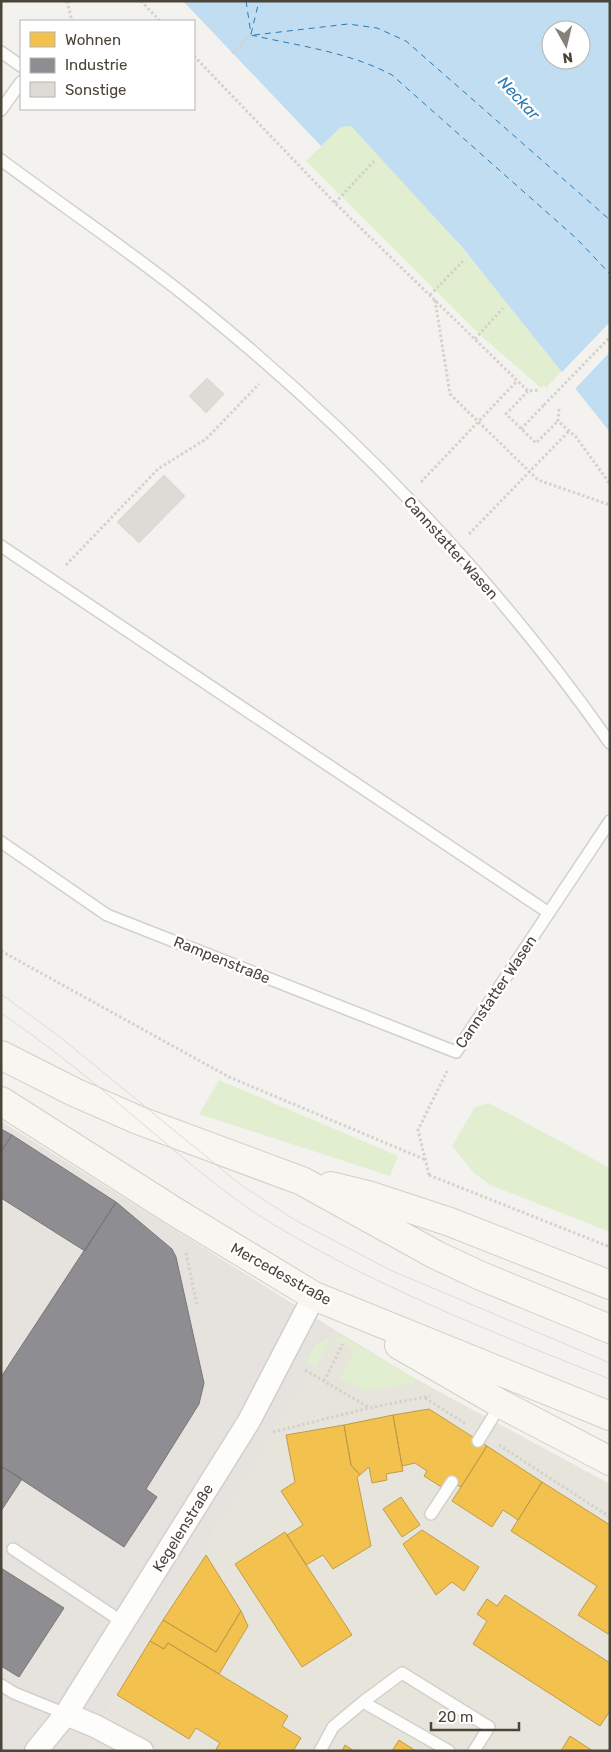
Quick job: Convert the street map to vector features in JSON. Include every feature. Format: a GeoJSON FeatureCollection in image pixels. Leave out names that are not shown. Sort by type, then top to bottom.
{"type":"FeatureCollection","features":[{"type":"Feature","properties":{"kind":"main road"},"geometry":{"type":"LineString","coordinates":[[1,1055],[74,1092],[138,1120],[302,1181],[436,1255],[481,1276],[610,1329]]}},
{"type":"Feature","properties":{"kind":"main road","name":"Mercedesstraße"},"geometry":{"type":"LineString","coordinates":[[1,1101],[314,1296],[610,1416]]}},
{"type":"Feature","properties":{"kind":"main road"},"geometry":{"type":"LineString","coordinates":[[302,1181],[343,1188],[450,1222],[610,1285]]}},
{"type":"Feature","properties":{"kind":"main road"},"geometry":{"type":"LineString","coordinates":[[314,1296],[501,1404],[610,1461]]}},
{"type":"Feature","properties":{"kind":"street","name":"Kegelenstraße"},"geometry":{"type":"LineString","coordinates":[[36,1751],[66,1714],[238,1439],[314,1296]]}},
{"type":"Feature","properties":{"kind":"street"},"geometry":{"type":"LineString","coordinates":[[66,1714],[96,1726],[142,1751]]}},
{"type":"Feature","properties":{"kind":"lane"},"geometry":{"type":"LineString","coordinates":[[1,52],[20,65]]}},
{"type":"Feature","properties":{"kind":"lane"},"geometry":{"type":"LineString","coordinates":[[1,110],[20,83]]}},
{"type":"Feature","properties":{"kind":"lane","name":"Cannstatter Wasen"},"geometry":{"type":"LineString","coordinates":[[1,160],[202,308],[274,369],[406,497],[455,549],[565,679],[610,743]]}},
{"type":"Feature","properties":{"kind":"lane"},"geometry":{"type":"LineString","coordinates":[[1,546],[549,913]]}},
{"type":"Feature","properties":{"kind":"lane","name":"Cannstatter Wasen"},"geometry":{"type":"LineString","coordinates":[[456,1052],[610,821]]}},
{"type":"Feature","properties":{"kind":"lane","name":"Rampenstraße"},"geometry":{"type":"LineString","coordinates":[[1,842],[107,914],[456,1052]]}},
{"type":"Feature","properties":{"kind":"lane"},"geometry":{"type":"LineString","coordinates":[[480,1438],[501,1404]]}},
{"type":"Feature","properties":{"kind":"lane"},"geometry":{"type":"LineString","coordinates":[[431,1514],[452,1482]]}},
{"type":"Feature","properties":{"kind":"lane"},"geometry":{"type":"LineString","coordinates":[[13,1549],[124,1623]]}},
{"type":"Feature","properties":{"kind":"lane"},"geometry":{"type":"LineString","coordinates":[[320,1751],[333,1727],[402,1673],[489,1728],[474,1751]]}},
{"type":"Feature","properties":{"kind":"lane"},"geometry":{"type":"LineString","coordinates":[[1,1685],[14,1693],[66,1714]]}},
{"type":"Feature","properties":{"kind":"lane"},"geometry":{"type":"LineString","coordinates":[[363,1702],[449,1751]]}},
{"type":"Feature","properties":{"kind":"path"},"geometry":{"type":"LineString","coordinates":[[67,1],[72,20]]}},
{"type":"Feature","properties":{"kind":"path"},"geometry":{"type":"LineString","coordinates":[[141,1],[159,20]]}},
{"type":"Feature","properties":{"kind":"path"},"geometry":{"type":"LineString","coordinates":[[232,53],[251,35]]}},
{"type":"Feature","properties":{"kind":"path"},"geometry":{"type":"LineString","coordinates":[[195,57],[335,203],[528,391]]}},
{"type":"Feature","properties":{"kind":"path"},"geometry":{"type":"LineString","coordinates":[[335,203],[374,161]]}},
{"type":"Feature","properties":{"kind":"path"},"geometry":{"type":"LineString","coordinates":[[430,295],[464,260]]}},
{"type":"Feature","properties":{"kind":"path"},"geometry":{"type":"LineString","coordinates":[[435,299],[450,394],[538,480],[610,506]]}},
{"type":"Feature","properties":{"kind":"path"},"geometry":{"type":"LineString","coordinates":[[475,338],[504,308]]}},
{"type":"Feature","properties":{"kind":"path"},"geometry":{"type":"LineString","coordinates":[[521,429],[610,337]]}},
{"type":"Feature","properties":{"kind":"path"},"geometry":{"type":"LineString","coordinates":[[52,580],[158,469],[206,439],[274,369]]}},
{"type":"Feature","properties":{"kind":"path"},"geometry":{"type":"LineString","coordinates":[[406,497],[517,381]]}},
{"type":"Feature","properties":{"kind":"path"},"geometry":{"type":"LineString","coordinates":[[539,390],[528,391],[506,414],[536,443],[558,421],[559,409]]}},
{"type":"Feature","properties":{"kind":"path"},"geometry":{"type":"LineString","coordinates":[[558,421],[569,431],[610,484]]}},
{"type":"Feature","properties":{"kind":"path"},"geometry":{"type":"LineString","coordinates":[[455,549],[569,431]]}},
{"type":"Feature","properties":{"kind":"path"},"geometry":{"type":"LineString","coordinates":[[1,951],[229,1077],[426,1160]]}},
{"type":"Feature","properties":{"kind":"path","name":"Cannstatter Wasen"},"geometry":{"type":"LineString","coordinates":[[456,1052],[418,1130],[429,1175],[610,1247]]}},
{"type":"Feature","properties":{"kind":"path"},"geometry":{"type":"LineString","coordinates":[[178,1213],[197,1305]]}},
{"type":"Feature","properties":{"kind":"path"},"geometry":{"type":"LineString","coordinates":[[324,1381],[343,1344]]}},
{"type":"Feature","properties":{"kind":"path"},"geometry":{"type":"LineString","coordinates":[[283,1357],[369,1408]]}},
{"type":"Feature","properties":{"kind":"path"},"geometry":{"type":"LineString","coordinates":[[238,1439],[369,1408],[425,1397],[480,1438],[610,1517]]}},
{"type":"Feature","properties":{"kind":"shaded area"},"geometry":{"type":"Polygon","coordinates":[[[1,1121],[335,1330],[116,1695],[87,1751],[23,1751],[1,1738],[1,1121]]]}},
{"type":"Feature","properties":{"kind":"shaded area"},"geometry":{"type":"Polygon","coordinates":[[[335,1330],[416,1379],[610,1484],[610,1751],[87,1751],[116,1695],[335,1330]]]}},
{"type":"Feature","properties":{"kind":"shaded area"},"geometry":{"type":"Polygon","coordinates":[[[214,1409],[234,1423],[156,1542],[135,1530],[214,1409]]]}},
{"type":"Feature","properties":{"kind":"shaded area"},"geometry":{"type":"Polygon","coordinates":[[[74,1628],[92,1639],[57,1693],[39,1682],[74,1628]]]}},
{"type":"Feature","properties":{"kind":"shaded area"},"geometry":{"type":"Polygon","coordinates":[[[1,1738],[21,1749],[1,1751],[1,1738]]]}},
{"type":"Feature","properties":{"kind":"green space"},"geometry":{"type":"Polygon","coordinates":[[[351,126],[379,155],[433,215],[486,276],[562,371],[546,388],[544,385],[541,388],[479,334],[306,161],[341,127],[351,126]]]}},
{"type":"Feature","properties":{"kind":"green space"},"geometry":{"type":"Polygon","coordinates":[[[219,1080],[398,1156],[390,1176],[199,1114],[219,1080]]]}},
{"type":"Feature","properties":{"kind":"green space"},"geometry":{"type":"Polygon","coordinates":[[[489,1103],[610,1168],[610,1232],[490,1185],[474,1173],[452,1146],[475,1107],[489,1103]]]}},
{"type":"Feature","properties":{"kind":"green space"},"geometry":{"type":"Polygon","coordinates":[[[331,1337],[316,1366],[306,1362],[316,1344],[331,1337]]]}},
{"type":"Feature","properties":{"kind":"green space"},"geometry":{"type":"Polygon","coordinates":[[[331,1337],[345,1338],[416,1379],[413,1383],[366,1391],[340,1378],[355,1350],[331,1337]]]}},
{"type":"Feature","properties":{"kind":"water","name":"Neckar"},"geometry":{"type":"Polygon","coordinates":[[[183,1],[610,1],[610,432],[462,247],[351,126],[341,127],[321,146],[183,1]]]}},
{"type":"Feature","properties":{"kind":"pier"},"geometry":{"type":"Polygon","coordinates":[[[610,322],[610,352],[574,390],[561,373],[610,322]]]}},
{"type":"Feature","properties":{"kind":"building: Wohnen"},"geometry":{"type":"Polygon","coordinates":[[[429,1409],[487,1446],[461,1487],[448,1480],[443,1488],[424,1476],[427,1471],[415,1463],[402,1466],[393,1415],[429,1409]]]}},
{"type":"Feature","properties":{"kind":"building: Wohnen"},"geometry":{"type":"Polygon","coordinates":[[[393,1415],[403,1471],[386,1474],[387,1480],[372,1483],[369,1467],[360,1475],[351,1465],[344,1425],[393,1415]]]}},
{"type":"Feature","properties":{"kind":"building: Wohnen"},"geometry":{"type":"Polygon","coordinates":[[[344,1425],[351,1465],[360,1475],[357,1477],[371,1546],[333,1569],[323,1555],[306,1565],[287,1535],[303,1525],[281,1491],[295,1482],[286,1435],[344,1425]]]}},
{"type":"Feature","properties":{"kind":"building: Wohnen"},"geometry":{"type":"Polygon","coordinates":[[[487,1446],[542,1482],[518,1520],[503,1510],[492,1527],[452,1501],[487,1446]]]}},
{"type":"Feature","properties":{"kind":"building: Wohnen"},"geometry":{"type":"Polygon","coordinates":[[[542,1482],[610,1525],[610,1631],[608,1634],[578,1615],[597,1586],[511,1531],[542,1482]]]}},
{"type":"Feature","properties":{"kind":"building: Wohnen"},"geometry":{"type":"Polygon","coordinates":[[[401,1497],[420,1525],[402,1537],[383,1509],[401,1497]]]}},
{"type":"Feature","properties":{"kind":"building: Wohnen"},"geometry":{"type":"Polygon","coordinates":[[[422,1530],[479,1567],[464,1591],[452,1582],[436,1595],[403,1544],[422,1530]]]}},
{"type":"Feature","properties":{"kind":"building: Wohnen"},"geometry":{"type":"Polygon","coordinates":[[[285,1532],[352,1635],[302,1667],[235,1564],[285,1532]]]}},
{"type":"Feature","properties":{"kind":"building: Wohnen"},"geometry":{"type":"Polygon","coordinates":[[[206,1555],[241,1611],[216,1652],[163,1620],[206,1555]]]}},
{"type":"Feature","properties":{"kind":"building: Wohnen"},"geometry":{"type":"Polygon","coordinates":[[[505,1595],[610,1663],[610,1711],[600,1726],[473,1644],[487,1621],[477,1614],[487,1599],[497,1606],[505,1595]]]}},
{"type":"Feature","properties":{"kind":"building: Wohnen"},"geometry":{"type":"Polygon","coordinates":[[[241,1611],[248,1626],[219,1674],[168,1643],[164,1649],[150,1641],[163,1620],[216,1652],[241,1611]]]}},
{"type":"Feature","properties":{"kind":"building: Wohnen"},"geometry":{"type":"Polygon","coordinates":[[[150,1641],[164,1649],[168,1643],[288,1716],[282,1726],[301,1738],[293,1751],[219,1751],[216,1749],[220,1743],[196,1728],[189,1739],[117,1695],[150,1641]]]}},
{"type":"Feature","properties":{"kind":"building: Wohnen"},"geometry":{"type":"Polygon","coordinates":[[[570,1736],[593,1751],[561,1751],[570,1736]]]}},
{"type":"Feature","properties":{"kind":"building: Wohnen"},"geometry":{"type":"Polygon","coordinates":[[[399,1740],[416,1751],[392,1751],[399,1740]]]}},
{"type":"Feature","properties":{"kind":"building: Wohnen"},"geometry":{"type":"Polygon","coordinates":[[[345,1745],[354,1751],[342,1751],[345,1745]]]}},
{"type":"Feature","properties":{"kind":"building: Industrie"},"geometry":{"type":"Polygon","coordinates":[[[1,1129],[12,1135],[1,1152],[1,1129]]]}},
{"type":"Feature","properties":{"kind":"building: Industrie"},"geometry":{"type":"Polygon","coordinates":[[[12,1135],[116,1202],[85,1251],[1,1198],[1,1152],[12,1135]]]}},
{"type":"Feature","properties":{"kind":"building: Industrie"},"geometry":{"type":"Polygon","coordinates":[[[116,1202],[172,1249],[176,1257],[204,1383],[199,1404],[146,1489],[157,1497],[124,1547],[1,1466],[1,1377],[116,1202]]]}},
{"type":"Feature","properties":{"kind":"building: Industrie"},"geometry":{"type":"Polygon","coordinates":[[[1,1466],[22,1479],[1,1511],[1,1466]]]}},
{"type":"Feature","properties":{"kind":"building: Industrie"},"geometry":{"type":"Polygon","coordinates":[[[1,1568],[64,1608],[19,1677],[1,1666],[1,1568]]]}},
{"type":"Feature","properties":{"kind":"building: Sonstige"},"geometry":{"type":"Polygon","coordinates":[[[207,378],[224,394],[206,413],[189,396],[207,378]]]}},
{"type":"Feature","properties":{"kind":"building: Sonstige"},"geometry":{"type":"Polygon","coordinates":[[[164,475],[185,496],[139,543],[117,522],[164,475]]]}},
{"type":"Feature","properties":{"kind":"ferry route"},"geometry":{"type":"LineString","coordinates":[[246,1],[251,34]]}},
{"type":"Feature","properties":{"kind":"ferry route"},"geometry":{"type":"LineString","coordinates":[[251,34],[259,1]]}},
{"type":"Feature","properties":{"kind":"ferry route"},"geometry":{"type":"LineString","coordinates":[[254,35],[348,24],[377,28],[406,41],[610,220]]}},
{"type":"Feature","properties":{"kind":"ferry route"},"geometry":{"type":"LineString","coordinates":[[251,35],[341,55],[376,67],[392,75],[577,239],[610,274]]}},
{"type":"Feature","properties":{"kind":"tram line"},"geometry":{"type":"LineString","coordinates":[[1,994],[60,1037],[241,1185],[295,1220],[390,1270],[610,1363]]}},
{"type":"Feature","properties":{"kind":"tram line"},"geometry":{"type":"LineString","coordinates":[[1,1013],[88,1078],[214,1183],[263,1218],[346,1265],[389,1286],[477,1325],[610,1379]]}}]}
